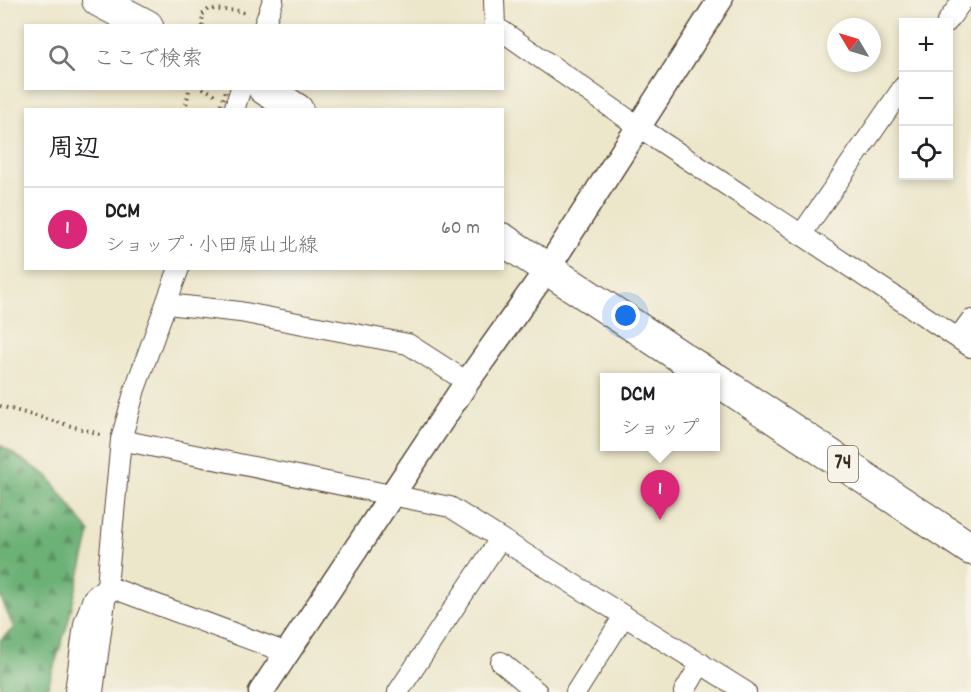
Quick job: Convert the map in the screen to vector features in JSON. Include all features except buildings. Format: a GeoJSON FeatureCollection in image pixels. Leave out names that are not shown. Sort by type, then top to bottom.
{"type":"FeatureCollection","features":[{"type":"Feature","properties":{"kind":"main road"},"geometry":{"type":"LineString","coordinates":[[98,0],[143,24]]}},
{"type":"Feature","properties":{"kind":"main road"},"geometry":{"type":"LineString","coordinates":[[267,90],[294,108]]}},
{"type":"Feature","properties":{"kind":"main road","name":"74"},"geometry":{"type":"LineString","coordinates":[[504,240],[706,373]]}},
{"type":"Feature","properties":{"kind":"main road","name":"74"},"geometry":{"type":"LineString","coordinates":[[720,382],[971,549]]}},
{"type":"Feature","properties":{"kind":"street"},"geometry":{"type":"LineString","coordinates":[[258,22],[273,0]]}},
{"type":"Feature","properties":{"kind":"street"},"geometry":{"type":"LineString","coordinates":[[494,0],[495,24]]}},
{"type":"Feature","properties":{"kind":"street"},"geometry":{"type":"LineString","coordinates":[[950,18],[963,0]]}},
{"type":"Feature","properties":{"kind":"street"},"geometry":{"type":"LineString","coordinates":[[261,692],[466,382],[548,268],[639,127],[715,2]]}},
{"type":"Feature","properties":{"kind":"street"},"geometry":{"type":"LineString","coordinates":[[504,32],[639,127],[965,343],[971,320]]}},
{"type":"Feature","properties":{"kind":"street"},"geometry":{"type":"LineString","coordinates":[[235,108],[240,90]]}},
{"type":"Feature","properties":{"kind":"street"},"geometry":{"type":"LineString","coordinates":[[801,235],[899,92]]}},
{"type":"Feature","properties":{"kind":"street"},"geometry":{"type":"LineString","coordinates":[[93,692],[122,440],[135,389],[178,270]]}},
{"type":"Feature","properties":{"kind":"street"},"geometry":{"type":"LineString","coordinates":[[167,304],[240,312],[408,344],[466,382]]}},
{"type":"Feature","properties":{"kind":"street"},"geometry":{"type":"LineString","coordinates":[[122,440],[450,507],[747,692]]}},
{"type":"Feature","properties":{"kind":"street"},"geometry":{"type":"LineString","coordinates":[[398,692],[500,539]]}},
{"type":"Feature","properties":{"kind":"street"},"geometry":{"type":"LineString","coordinates":[[107,585],[287,653]]}},
{"type":"Feature","properties":{"kind":"street"},"geometry":{"type":"LineString","coordinates":[[75,692],[84,624],[93,598],[107,585]]}},
{"type":"Feature","properties":{"kind":"street"},"geometry":{"type":"LineString","coordinates":[[576,692],[624,616]]}},
{"type":"Feature","properties":{"kind":"street"},"geometry":{"type":"LineString","coordinates":[[501,662],[537,692]]}},
{"type":"Feature","properties":{"kind":"street"},"geometry":{"type":"LineString","coordinates":[[684,692],[701,663]]}},
{"type":"Feature","properties":{"kind":"path"},"geometry":{"type":"LineString","coordinates":[[203,24],[202,15],[209,9],[241,11],[258,22]]}},
{"type":"Feature","properties":{"kind":"path"},"geometry":{"type":"LineString","coordinates":[[186,108],[189,90]]}},
{"type":"Feature","properties":{"kind":"path"},"geometry":{"type":"LineString","coordinates":[[220,108],[225,90]]}},
{"type":"Feature","properties":{"kind":"path"},"geometry":{"type":"LineString","coordinates":[[0,406],[122,440]]}},
{"type":"Feature","properties":{"kind":"green space"},"geometry":{"type":"Polygon","coordinates":[[[0,445],[49,477],[90,533],[67,626],[46,692],[0,692],[0,640],[14,628],[0,596],[0,445]]]}},
{"type":"Feature","properties":{"kind":"place","name":"DCM"},"geometry":{"type":"Point","coordinates":[660,520]}}]}
